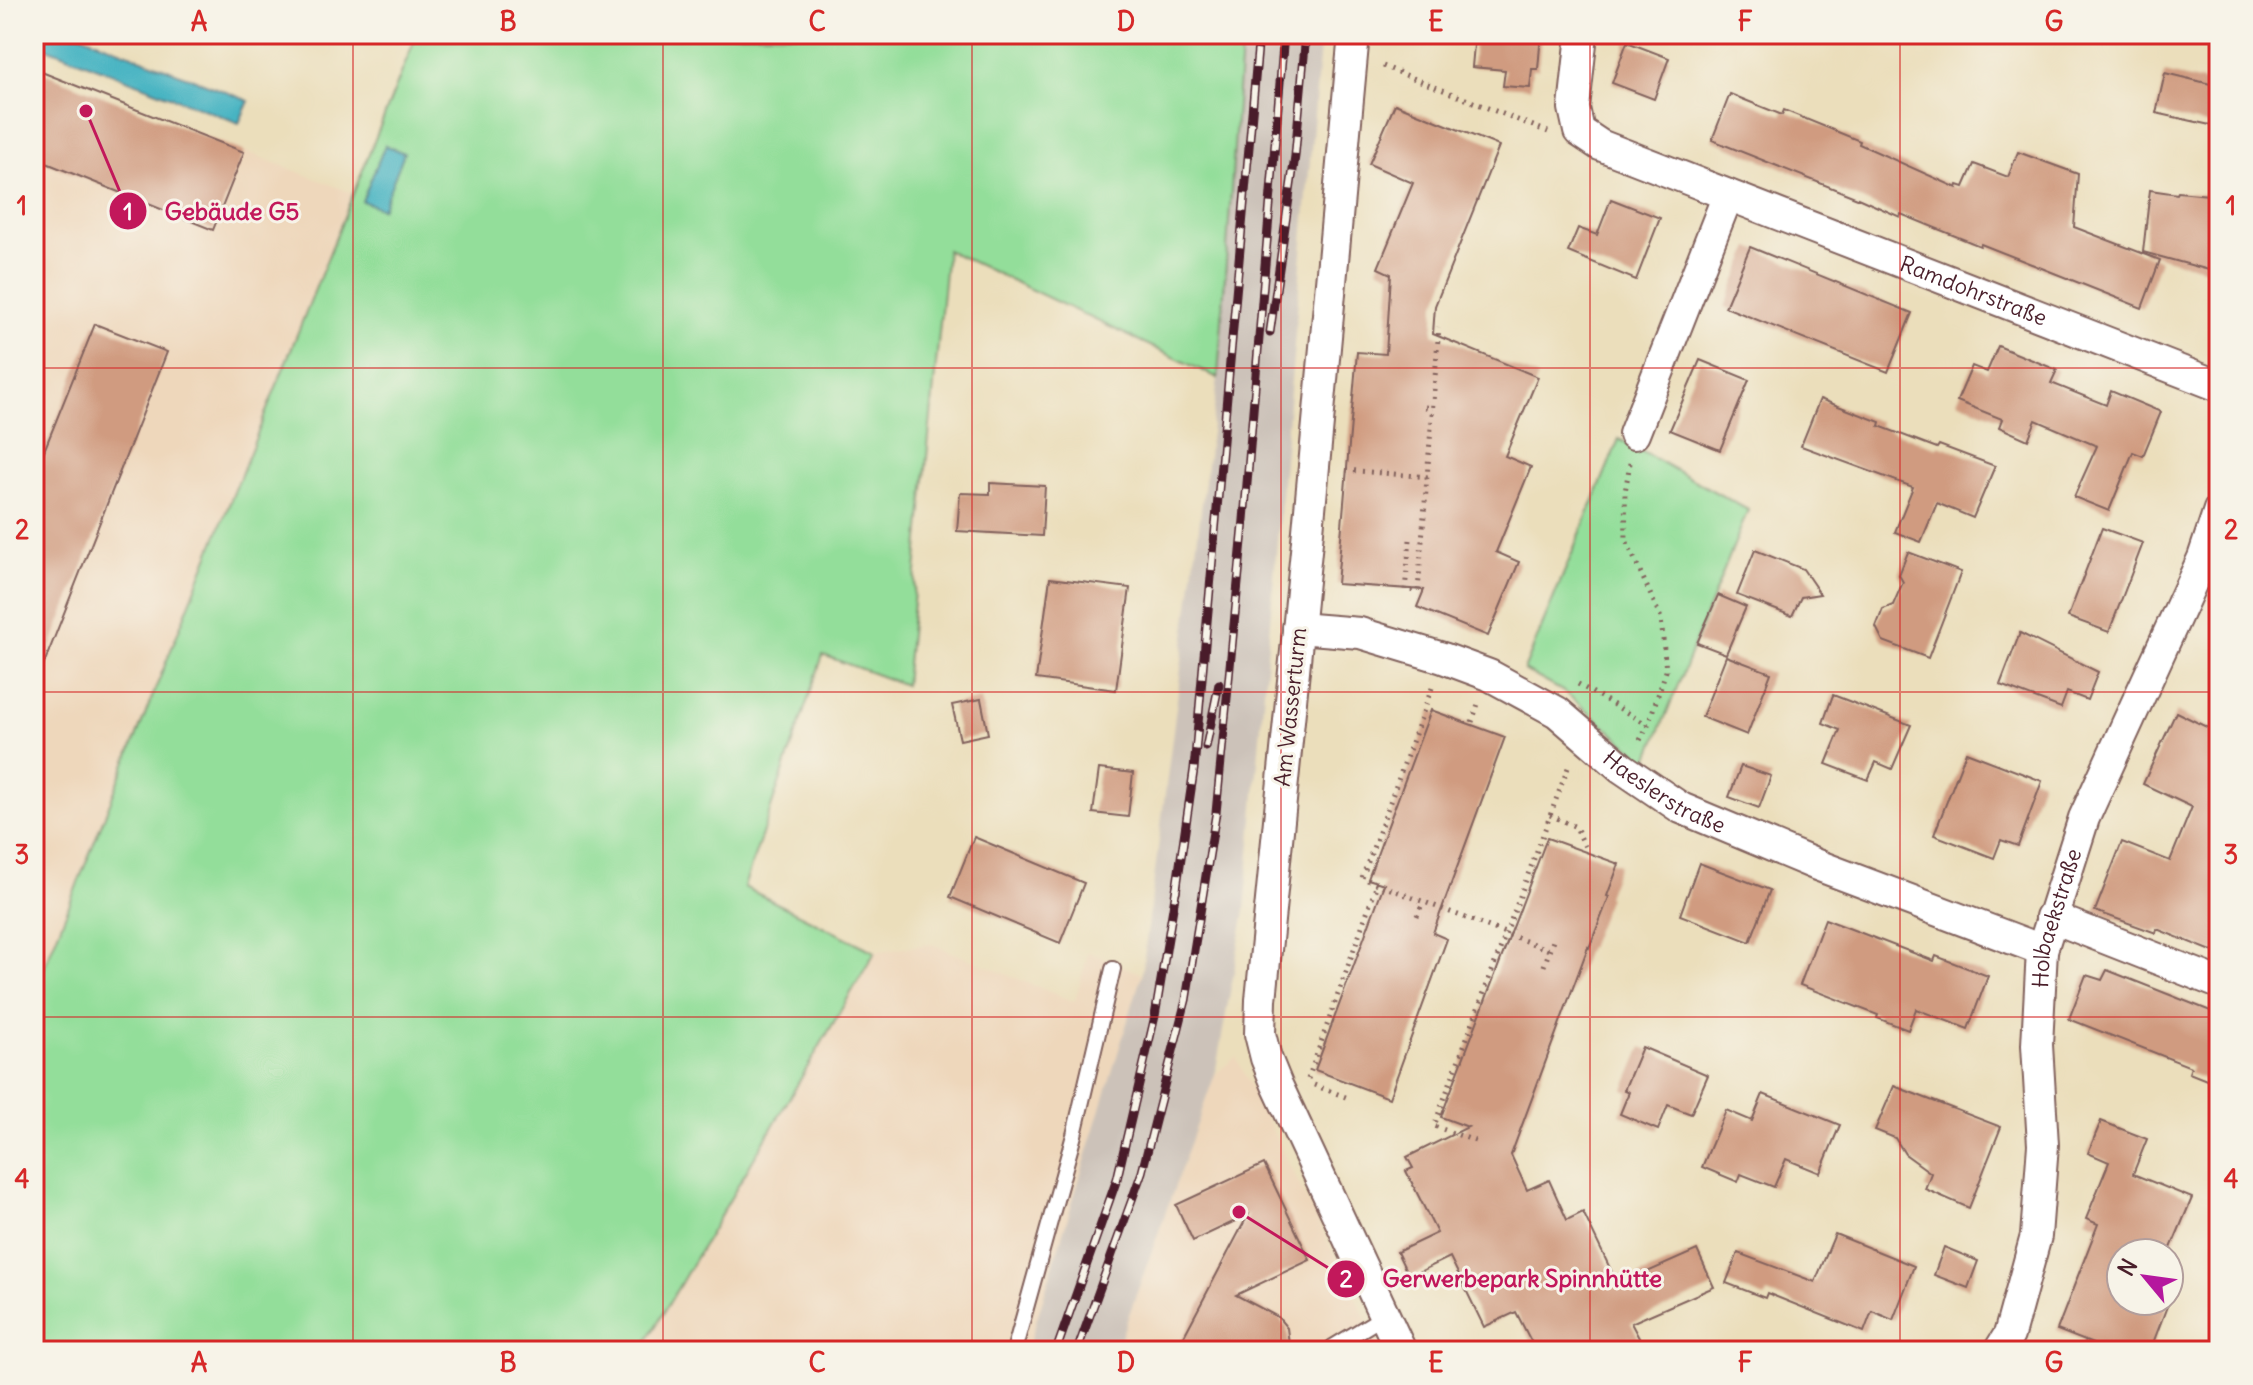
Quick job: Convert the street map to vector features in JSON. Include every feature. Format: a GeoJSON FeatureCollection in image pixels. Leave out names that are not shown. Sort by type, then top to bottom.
{"type":"FeatureCollection","features":[{"type":"Feature","properties":{"kind":"street"},"geometry":{"type":"LineString","coordinates":[[1579,131],[1574,108],[1582,34]]}},
{"type":"Feature","properties":{"kind":"street","name":"Am Wasserturm"},"geometry":{"type":"LineString","coordinates":[[1353,44],[1262,985],[1260,1034],[1277,1085],[1401,1351]]}},
{"type":"Feature","properties":{"kind":"street","name":"Ramdohrstraße"},"geometry":{"type":"LineString","coordinates":[[1579,131],[1600,145],[2219,386]]}},
{"type":"Feature","properties":{"kind":"street"},"geometry":{"type":"LineString","coordinates":[[1634,434],[1728,195]]}},
{"type":"Feature","properties":{"kind":"street","name":"Holbaekstraße"},"geometry":{"type":"LineString","coordinates":[[1999,1351],[2009,1335],[2036,1236],[2043,1145],[2037,1045],[2042,950],[2084,818],[2203,558],[2219,510]]}},
{"type":"Feature","properties":{"kind":"street","name":"Haeslerstraße"},"geometry":{"type":"LineString","coordinates":[[1298,628],[1360,633],[1489,675],[1557,712],[1622,768],[1681,808],[1817,865],[2042,950]]}},
{"type":"Feature","properties":{"kind":"street"},"geometry":{"type":"LineString","coordinates":[[2051,917],[2219,983]]}},
{"type":"Feature","properties":{"kind":"lane"},"geometry":{"type":"LineString","coordinates":[[1014,1351],[1074,1135],[1113,969]]}},
{"type":"Feature","properties":{"kind":"lane"},"geometry":{"type":"LineString","coordinates":[[1330,1351],[1384,1316]]}},
{"type":"Feature","properties":{"kind":"path"},"geometry":{"type":"LineString","coordinates":[[1353,44],[1545,132],[1579,131]]}},
{"type":"Feature","properties":{"kind":"path"},"geometry":{"type":"LineString","coordinates":[[1410,540],[1405,590],[1418,591],[1439,327]]}},
{"type":"Feature","properties":{"kind":"path"},"geometry":{"type":"LineString","coordinates":[[1425,407],[1433,408]]}},
{"type":"Feature","properties":{"kind":"path"},"geometry":{"type":"LineString","coordinates":[[1622,768],[1640,743],[1666,671],[1661,618],[1626,540],[1625,492],[1634,434]]}},
{"type":"Feature","properties":{"kind":"path"},"geometry":{"type":"LineString","coordinates":[[1314,466],[1429,477]]}},
{"type":"Feature","properties":{"kind":"path"},"geometry":{"type":"LineString","coordinates":[[1409,556],[1421,558]]}},
{"type":"Feature","properties":{"kind":"path"},"geometry":{"type":"LineString","coordinates":[[1443,658],[1362,878],[1406,892],[1423,902],[1549,950]]}},
{"type":"Feature","properties":{"kind":"path"},"geometry":{"type":"LineString","coordinates":[[1569,679],[1648,725]]}},
{"type":"Feature","properties":{"kind":"path"},"geometry":{"type":"LineString","coordinates":[[1475,1141],[1434,1126],[1580,734]]}},
{"type":"Feature","properties":{"kind":"path"},"geometry":{"type":"LineString","coordinates":[[1550,815],[1576,827],[1585,847]]}},
{"type":"Feature","properties":{"kind":"path"},"geometry":{"type":"LineString","coordinates":[[1351,1099],[1307,1082],[1377,884]]}},
{"type":"Feature","properties":{"kind":"path"},"geometry":{"type":"LineString","coordinates":[[1417,916],[1423,902]]}},
{"type":"Feature","properties":{"kind":"path"},"geometry":{"type":"LineString","coordinates":[[1544,966],[1554,938]]}},
{"type":"Feature","properties":{"kind":"shaded area"},"geometry":{"type":"Polygon","coordinates":[[[1242,34],[1321,34],[1245,910],[1215,1074],[1116,1351],[1027,1351],[1142,974],[1218,378],[1242,34]]]}},
{"type":"Feature","properties":{"kind":"shaded area"},"geometry":{"type":"Polygon","coordinates":[[[34,69],[447,230],[905,685],[823,655],[744,887],[875,952],[932,944],[1075,1002],[1088,952],[1142,974],[1027,1351],[34,1351],[34,69]]]}},
{"type":"Feature","properties":{"kind":"shaded area"},"geometry":{"type":"Polygon","coordinates":[[[1236,1057],[1382,1351],[1116,1351],[1215,1074],[1236,1057]]]}},
{"type":"Feature","properties":{"kind":"green space"},"geometry":{"type":"Polygon","coordinates":[[[417,34],[1242,34],[1218,378],[947,250],[905,685],[823,655],[744,887],[875,952],[641,1351],[34,1351],[34,993],[417,34]]]}},
{"type":"Feature","properties":{"kind":"green space"},"geometry":{"type":"Polygon","coordinates":[[[1619,439],[1748,510],[1647,762],[1566,693],[1524,670],[1619,439]]]}},
{"type":"Feature","properties":{"kind":"water"},"geometry":{"type":"Polygon","coordinates":[[[34,34],[79,34],[249,101],[239,123],[34,43],[34,34]]]}},
{"type":"Feature","properties":{"kind":"water"},"geometry":{"type":"Polygon","coordinates":[[[385,145],[404,153],[382,209],[362,201],[385,145]]]}},
{"type":"Feature","properties":{"kind":"building"},"geometry":{"type":"Polygon","coordinates":[[[1475,34],[1541,34],[1538,69],[1532,69],[1530,88],[1503,86],[1505,70],[1472,67],[1475,34]]]}},
{"type":"Feature","properties":{"kind":"building"},"geometry":{"type":"Polygon","coordinates":[[[1627,42],[1669,58],[1654,99],[1612,83],[1627,42]]]}},
{"type":"Feature","properties":{"kind":"building"},"geometry":{"type":"Polygon","coordinates":[[[34,69],[244,152],[213,230],[34,158],[34,69]]]}},
{"type":"Feature","properties":{"kind":"building"},"geometry":{"type":"Polygon","coordinates":[[[2165,73],[2219,86],[2219,127],[2156,113],[2165,73]]]}},
{"type":"Feature","properties":{"kind":"building"},"geometry":{"type":"Polygon","coordinates":[[[1730,94],[1782,115],[1784,110],[1860,141],[1859,144],[1957,188],[1958,185],[1964,187],[1974,164],[2008,177],[2018,152],[2078,174],[2074,227],[2160,260],[2142,308],[1981,244],[1901,214],[1900,217],[1712,140],[1730,94]]]}},
{"type":"Feature","properties":{"kind":"building"},"geometry":{"type":"Polygon","coordinates":[[[1395,104],[1499,146],[1435,306],[1433,334],[1538,377],[1505,456],[1531,467],[1496,552],[1519,562],[1488,636],[1417,607],[1424,590],[1337,584],[1357,352],[1386,354],[1391,274],[1378,268],[1413,183],[1369,164],[1395,104]]]}},
{"type":"Feature","properties":{"kind":"building"},"geometry":{"type":"Polygon","coordinates":[[[2150,190],[2219,196],[2218,237],[2209,270],[2143,252],[2150,190]]]}},
{"type":"Feature","properties":{"kind":"building"},"geometry":{"type":"Polygon","coordinates":[[[1611,199],[1660,218],[1636,280],[1568,252],[1578,228],[1597,235],[1611,199]]]}},
{"type":"Feature","properties":{"kind":"building"},"geometry":{"type":"Polygon","coordinates":[[[1750,247],[1912,313],[1888,372],[1725,307],[1750,247]]]}},
{"type":"Feature","properties":{"kind":"building"},"geometry":{"type":"Polygon","coordinates":[[[95,324],[167,352],[36,684],[34,476],[95,324]]]}},
{"type":"Feature","properties":{"kind":"building"},"geometry":{"type":"Polygon","coordinates":[[[1998,346],[2057,370],[2051,383],[2106,405],[2111,391],[2161,412],[2143,456],[2133,452],[2109,511],[2074,497],[2097,446],[2036,420],[2028,440],[1999,427],[2002,419],[1957,401],[1972,366],[1987,372],[1998,346]]]}},
{"type":"Feature","properties":{"kind":"building"},"geometry":{"type":"Polygon","coordinates":[[[1700,360],[1749,380],[1720,450],[1670,430],[1700,360]]]}},
{"type":"Feature","properties":{"kind":"building"},"geometry":{"type":"Polygon","coordinates":[[[1820,399],[1880,422],[1879,426],[1995,466],[1973,518],[1937,503],[1921,542],[1895,532],[1913,487],[1801,446],[1820,399]]]}},
{"type":"Feature","properties":{"kind":"building"},"geometry":{"type":"Polygon","coordinates":[[[990,483],[1045,486],[1042,536],[957,531],[960,493],[990,494],[990,483]]]}},
{"type":"Feature","properties":{"kind":"building"},"geometry":{"type":"Polygon","coordinates":[[[2102,528],[2143,543],[2109,632],[2068,617],[2102,528]]]}},
{"type":"Feature","properties":{"kind":"building"},"geometry":{"type":"Polygon","coordinates":[[[1755,550],[1803,569],[1820,594],[1801,597],[1792,616],[1737,595],[1755,550]]]}},
{"type":"Feature","properties":{"kind":"building"},"geometry":{"type":"Polygon","coordinates":[[[1908,552],[1961,572],[1928,658],[1883,641],[1876,627],[1883,609],[1893,605],[1903,582],[1899,575],[1908,552]]]}},
{"type":"Feature","properties":{"kind":"building"},"geometry":{"type":"Polygon","coordinates":[[[1050,578],[1130,588],[1116,690],[1036,679],[1050,578]]]}},
{"type":"Feature","properties":{"kind":"building"},"geometry":{"type":"Polygon","coordinates":[[[1718,595],[1746,607],[1726,654],[1697,643],[1718,595]]]}},
{"type":"Feature","properties":{"kind":"building"},"geometry":{"type":"Polygon","coordinates":[[[2020,633],[2098,672],[2087,700],[2067,692],[2061,708],[2000,685],[2020,633]]]}},
{"type":"Feature","properties":{"kind":"building"},"geometry":{"type":"Polygon","coordinates":[[[1726,656],[1771,673],[1747,735],[1702,717],[1726,656]]]}},
{"type":"Feature","properties":{"kind":"building"},"geometry":{"type":"Polygon","coordinates":[[[1833,695],[1911,725],[1892,769],[1876,762],[1868,780],[1826,764],[1840,730],[1823,723],[1833,695]]]}},
{"type":"Feature","properties":{"kind":"building"},"geometry":{"type":"Polygon","coordinates":[[[981,699],[988,734],[960,740],[952,705],[981,699]]]}},
{"type":"Feature","properties":{"kind":"building"},"geometry":{"type":"Polygon","coordinates":[[[1431,710],[1505,737],[1433,933],[1447,939],[1389,1098],[1315,1070],[1384,884],[1368,879],[1431,710]]]}},
{"type":"Feature","properties":{"kind":"building"},"geometry":{"type":"Polygon","coordinates":[[[2176,712],[2219,733],[2219,954],[2157,929],[2156,933],[2095,911],[2122,842],[2170,861],[2192,807],[2143,784],[2176,712]]]}},
{"type":"Feature","properties":{"kind":"building"},"geometry":{"type":"Polygon","coordinates":[[[1966,752],[2042,781],[2018,846],[2001,840],[1994,858],[1934,835],[1966,752]]]}},
{"type":"Feature","properties":{"kind":"building"},"geometry":{"type":"Polygon","coordinates":[[[1741,766],[1771,776],[1759,808],[1729,797],[1741,766]]]}},
{"type":"Feature","properties":{"kind":"building"},"geometry":{"type":"Polygon","coordinates":[[[1099,769],[1133,773],[1128,817],[1093,813],[1099,769]]]}},
{"type":"Feature","properties":{"kind":"building"},"geometry":{"type":"Polygon","coordinates":[[[974,837],[1084,883],[1060,943],[950,897],[974,837]]]}},
{"type":"Feature","properties":{"kind":"building"},"geometry":{"type":"Polygon","coordinates":[[[1547,838],[1619,864],[1511,1155],[1527,1190],[1549,1180],[1567,1220],[1583,1212],[1618,1285],[1697,1250],[1714,1287],[1631,1323],[1646,1351],[1536,1351],[1516,1312],[1484,1327],[1450,1257],[1409,1277],[1397,1252],[1437,1233],[1406,1171],[1413,1168],[1407,1157],[1468,1127],[1441,1117],[1547,838]]]}},
{"type":"Feature","properties":{"kind":"building"},"geometry":{"type":"Polygon","coordinates":[[[1699,863],[1770,890],[1750,942],[1680,915],[1699,863]]]}},
{"type":"Feature","properties":{"kind":"building"},"geometry":{"type":"Polygon","coordinates":[[[1825,919],[1934,961],[1936,956],[1988,976],[1968,1029],[1916,1009],[1908,1030],[1800,985],[1825,919]]]}},
{"type":"Feature","properties":{"kind":"building"},"geometry":{"type":"Polygon","coordinates":[[[2107,970],[2213,1012],[2219,1001],[2219,1085],[2189,1073],[2191,1067],[2069,1019],[2086,975],[2102,980],[2107,970]]]}},
{"type":"Feature","properties":{"kind":"building"},"geometry":{"type":"Polygon","coordinates":[[[1642,1047],[1708,1075],[1691,1114],[1668,1105],[1658,1130],[1620,1114],[1629,1092],[1624,1090],[1642,1047]]]}},
{"type":"Feature","properties":{"kind":"building"},"geometry":{"type":"Polygon","coordinates":[[[1894,1086],[2001,1127],[1969,1208],[1925,1189],[1931,1173],[1905,1154],[1895,1138],[1875,1130],[1894,1086]]]}},
{"type":"Feature","properties":{"kind":"building"},"geometry":{"type":"Polygon","coordinates":[[[1763,1094],[1840,1125],[1820,1173],[1786,1159],[1774,1187],[1741,1174],[1738,1182],[1702,1167],[1726,1110],[1752,1121],[1763,1094]]]}},
{"type":"Feature","properties":{"kind":"building"},"geometry":{"type":"Polygon","coordinates":[[[2101,1121],[2147,1139],[2133,1174],[2192,1198],[2176,1237],[2105,1237],[2105,1317],[2163,1317],[2150,1351],[2111,1351],[2057,1330],[2098,1224],[2086,1219],[2109,1162],[2088,1153],[2101,1121]]]}},
{"type":"Feature","properties":{"kind":"building"},"geometry":{"type":"Polygon","coordinates":[[[1264,1164],[1310,1260],[1236,1295],[1278,1317],[1287,1328],[1290,1351],[1176,1351],[1248,1215],[1193,1241],[1176,1205],[1264,1164]]]}},
{"type":"Feature","properties":{"kind":"building"},"geometry":{"type":"Polygon","coordinates":[[[1835,1234],[1914,1266],[1893,1320],[1872,1311],[1864,1332],[1767,1293],[1765,1298],[1726,1283],[1738,1253],[1815,1282],[1835,1234]]]}},
{"type":"Feature","properties":{"kind":"building"},"geometry":{"type":"Polygon","coordinates":[[[1944,1247],[1978,1261],[1968,1288],[1934,1275],[1944,1247]]]}},
{"type":"Feature","properties":{"kind":"railway"},"geometry":{"type":"LineString","coordinates":[[1176,892],[1194,769],[1259,34]]}},
{"type":"Feature","properties":{"kind":"railway"},"geometry":{"type":"LineString","coordinates":[[1077,1351],[1142,1172],[1186,1000],[1216,813],[1244,520],[1284,34]]}},
{"type":"Feature","properties":{"kind":"railway"},"geometry":{"type":"LineString","coordinates":[[1270,332],[1295,156],[1306,34]]}},
{"type":"Feature","properties":{"kind":"railway"},"geometry":{"type":"LineString","coordinates":[[1206,747],[1219,684]]}},
{"type":"Feature","properties":{"kind":"railway"},"geometry":{"type":"LineString","coordinates":[[1056,1351],[1117,1179],[1155,1016],[1177,884]]}},
{"type":"Feature","properties":{"kind":"place","name":"Gebäude G5"},"geometry":{"type":"Point","coordinates":[86,111]}},
{"type":"Feature","properties":{"kind":"place","name":"Gerwerbepark Spinnhütte"},"geometry":{"type":"Point","coordinates":[1239,1212]}}]}
